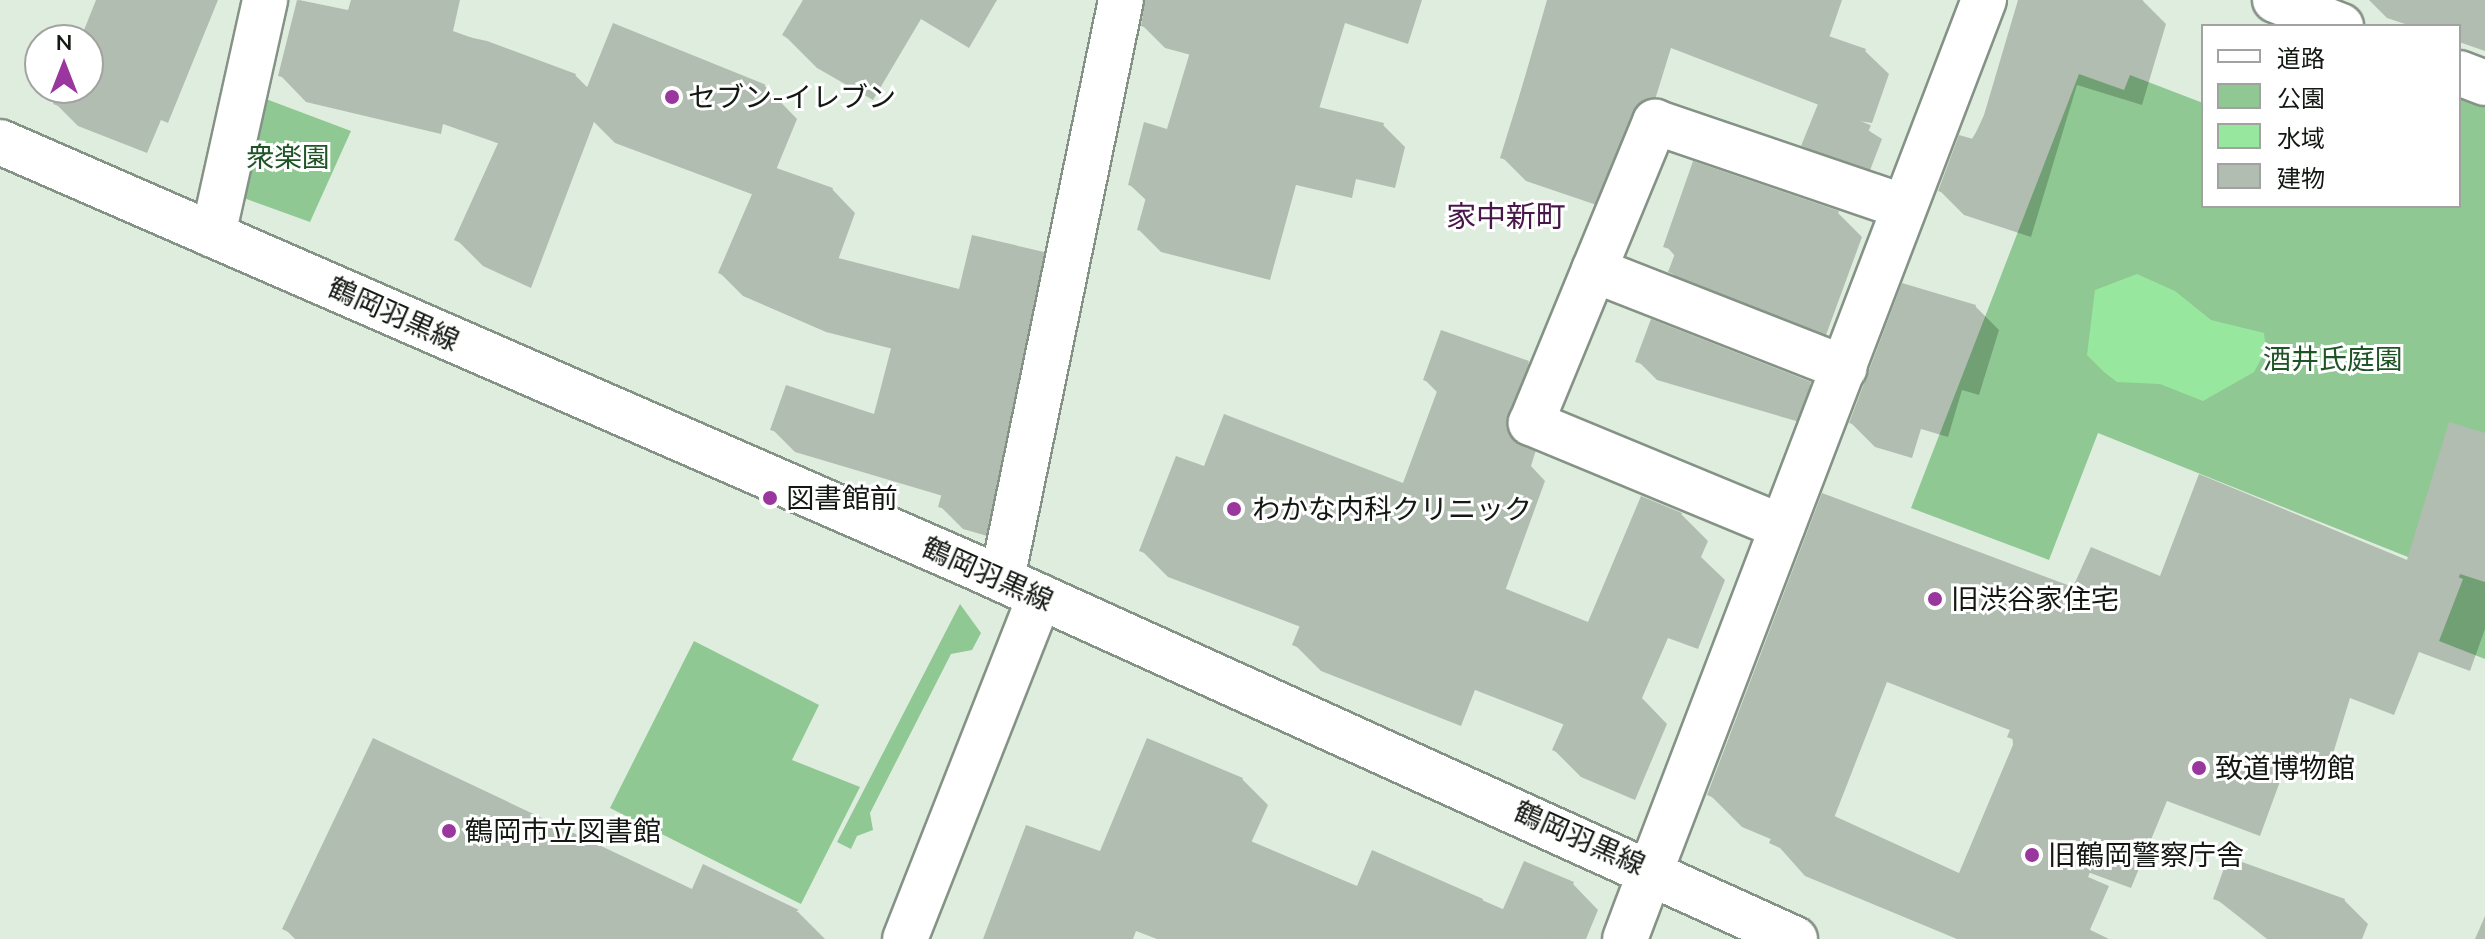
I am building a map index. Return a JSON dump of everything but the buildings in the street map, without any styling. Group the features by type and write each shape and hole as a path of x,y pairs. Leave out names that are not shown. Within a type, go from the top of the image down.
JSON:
{"street":[{"path":"213,235 265,0"},
{"path":"1002,579 1121,0"},
{"path":"1625,939 1984,0"},
{"path":"2275,0 2336,24"},
{"path":"2461,74 2485,83"},
{"path":"1782,527 1531,423 1655,122 1904,207"},
{"name":"鶴岡羽黒線","path":"0,142 1002,579 1651,870 1795,939"},
{"path":"1594,270 1844,368"},
{"path":"905,939 1040,597"}],"green space":[{"name":"酒井氏庭園","path":"2079,74 2124,90 2130,75 2201,102 2201,208 2461,208 2461,85 2485,95 2485,659 2439,641 2463,579 2098,433 2049,560 1911,508"},
{"name":"衆楽園","path":"258,96 351,131 310,222 230,193"},
{"path":"960,604 981,633 972,650 951,654 870,813 873,830 857,836 851,849 837,842"},
{"path":"694,641 819,705 792,760 860,787 801,904 610,808"}],"water":[{"path":"2137,274 2175,291 2211,320 2264,333 2266,350 2254,372 2203,401 2160,384 2117,382 2104,372 2087,355 2095,290"}],"place":[{"name":"セブン-イレブン","path":"672,97"},
{"name":"図書館前","path":"770,498"},
{"name":"わかな内科クリニック","path":"1234,509"},
{"name":"旧渋谷家住宅","path":"1935,599"},
{"name":"致道博物館","path":"2199,768"},
{"name":"鶴岡市立図書館","path":"449,831"},
{"name":"旧鶴岡警察庁舎","path":"2032,855"}],"district":[{"name":"家中新町","path":"1506,216"}]}
